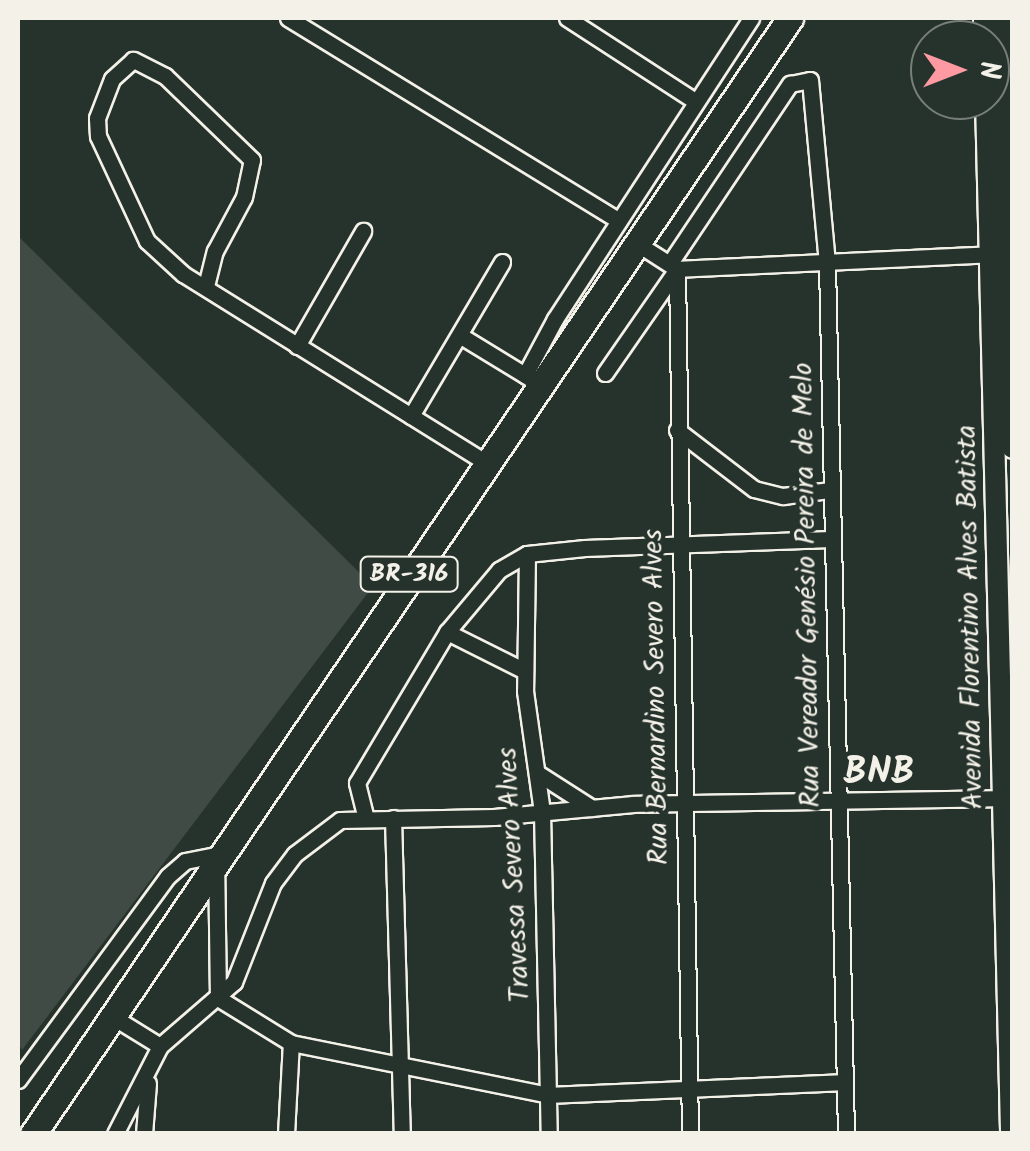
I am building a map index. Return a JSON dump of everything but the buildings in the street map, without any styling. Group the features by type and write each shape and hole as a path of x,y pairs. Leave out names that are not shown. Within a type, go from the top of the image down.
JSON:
{"highway":[{"name":"BR-316","path":"32,1134 216,855 485,462 532,380 638,244 790,18"}],"main road":[{"name":"Avenida Florentino Alves Batista","path":"1001,18 1007,447 1003,798 1011,1134"},
{"name":"Avenida Florentino Alves Batista","path":"988,120 1003,254"}],"street":[{"path":"567,18 695,100"},
{"path":"461,336 532,380 619,221 751,18"},
{"path":"295,19 619,221"},
{"path":"206,286 214,251 244,198 252,160 164,76 133,60 118,69 98,118 104,156 147,242 206,286 297,346 485,462"},
{"name":"Rua Vereador Genésio Pereira de Melo","path":"674,266 778,101 796,78 810,80 826,264 846,1134"},
{"path":"297,346 362,231"},
{"path":"638,244 674,266 826,264 1003,254"},
{"path":"411,416 502,262"},
{"path":"605,373 674,266"},
{"name":"Rua Bernardino Severo Alves","path":"674,266 690,1134"},
{"path":"677,430 754,489 812,494 829,490"},
{"path":"365,815 357,782 447,632 482,589 526,554 830,539"},
{"name":"Travessa Severo Alves","path":"526,554 526,671 542,812 550,1134"},
{"path":"447,632 526,671"},
{"path":"539,774 592,808"},
{"path":"115,1134 160,1046 218,998 238,976 273,883 296,854 340,820 365,815 393,818 684,803 837,805 1003,798"},
{"path":"393,818 402,1134"},
{"path":"20,1073 168,876 185,861 216,855 222,917 218,998"},
{"path":"218,998 290,1043 549,1095 845,1082"},
{"path":"112,1017 160,1046"},
{"path":"286,1134 290,1043"},
{"path":"144,1134 150,1069"}],"shaded area":[{"path":"18,236 373,586 22,1050 18,1043"}],"district":[{"name":"BNB","path":"879,774"}]}
